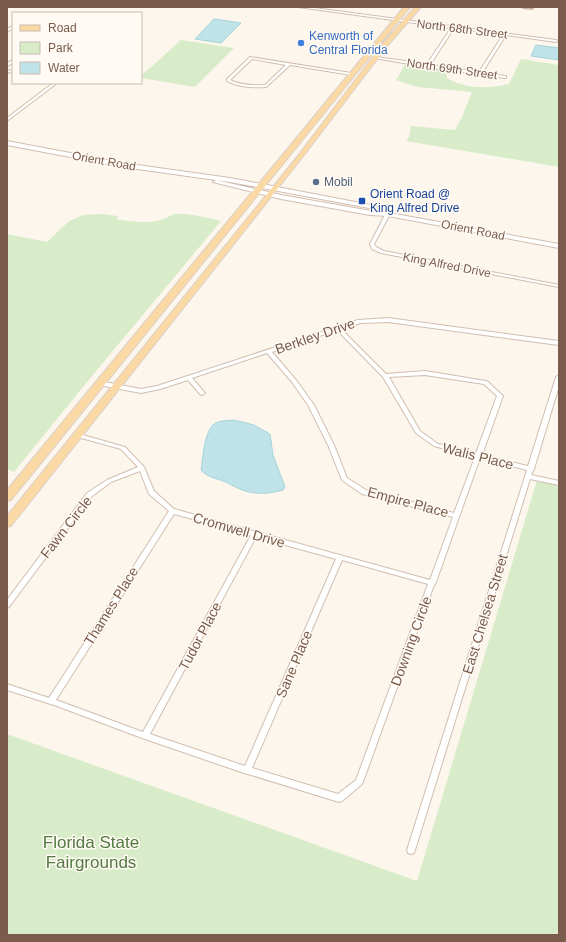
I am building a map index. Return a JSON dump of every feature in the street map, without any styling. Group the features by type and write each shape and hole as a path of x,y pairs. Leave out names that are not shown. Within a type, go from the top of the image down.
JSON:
{"main road":[{"path":"7,497 407,7"},
{"path":"7,522 272,192 405,21 418,7"},
{"path":"361,62 375,59"},
{"path":"361,62 368,68"},
{"path":"7,501 17,499 30,493"}],"street":[{"name":"North 68th Street","path":"300,7 556,41"},
{"path":"428,66 453,28"},
{"path":"480,73 505,35"},
{"path":"289,64 266,86 259,87 228,80 251,58 289,64 351,74"},
{"name":"North 69th Street","path":"375,59 505,77"},
{"path":"7,120 54,84"},
{"name":"Orient Road","path":"7,143 122,165 201,177 226,186 258,189 370,213 388,214 559,246"},
{"name":"King Alfred Drive","path":"388,214 372,244 374,248 383,252 559,286"},
{"name":"Berkley Drive","path":"99,383 141,391 158,388 360,321 388,320 559,343"},
{"name":"Walis Place","path":"337,328 386,376 418,432 436,445 531,468"},
{"name":"Empire Place","path":"269,352 294,381 311,405 331,445 344,478 364,492 455,515"},
{"name":"Downing Circle","path":"145,736 247,771 339,798 359,782 433,583 455,515 500,396 486,383 425,373 386,376"},
{"name":"East Chelsea Street","path":"411,850 559,377"},
{"path":"189,378 202,393"},
{"name":"Cromwell Drive","path":"76,435 123,448 142,468 151,492 172,511 254,535 433,583"},
{"name":"Fawn Circle","path":"7,605 89,495 109,481 142,468"},
{"path":"528,476 559,483"},
{"name":"Thames Place","path":"51,701 172,511"},
{"name":"Tudor Place","path":"145,736 254,535"},
{"name":"Sane Place","path":"247,771 340,558"},
{"path":"7,686 145,736"}],"green space":[{"path":"181,40 234,48 195,87 142,78 142,75"},
{"path":"521,59 559,65 559,167 406,141 409,137 411,126 455,130 472,92 418,87 396,80 406,63 446,69 447,78 454,82 469,86 493,87 509,84"},
{"path":"100,214 118,216 117,219 140,222 159,221 173,214 192,215 221,221 14,472 7,469 7,234 47,242 68,222 83,215"},
{"name":"Florida State Fairgrounds","path":"537,480 559,486 559,935 7,935 7,734 417,881"}],"water":[{"path":"214,19 241,23 221,43 195,39"},
{"path":"536,45 559,48 559,60 531,56"},
{"path":"234,420 254,425 270,434 273,455 285,487 283,490 267,493 245,491 208,476 201,470 204,446 210,429 217,422"}],"place":[{"name":"Kenworth of Central Florida","path":"301,43"},
{"name":"Mobil","path":"316,182"},
{"name":"Orient Road @ King Alfred Drive","path":"362,201"}]}
